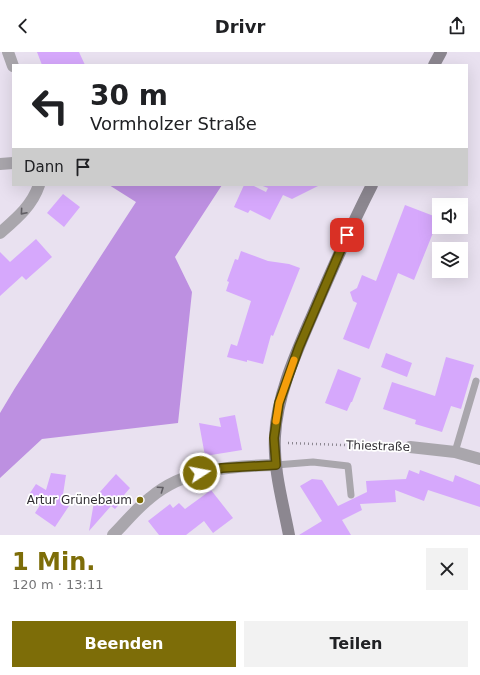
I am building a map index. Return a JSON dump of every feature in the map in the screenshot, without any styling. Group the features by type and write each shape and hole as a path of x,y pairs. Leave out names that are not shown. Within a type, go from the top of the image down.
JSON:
{"main road":[{"path":"435,64 441,52"},
{"path":"289,535 276,465 276,421 279,403 299,347 347,235 372,186"}],"street":[{"path":"8,52 12,64"},
{"path":"0,164 12,163"},
{"path":"0,233 17,219 27,207 38,186"},
{"name":"Thiestraße","path":"410,447 455,452 480,459"},
{"path":"112,535 150,498 168,484 189,475 222,468 276,465"}],"lane":[{"path":"455,452 476,380"},
{"path":"276,465 313,462 348,466 351,495"}],"path":[{"name":"Thiestraße","path":"275,443 410,447"}],"shaded area":[{"path":"111,186 221,186 175,257 192,292 178,423 42,439 0,478 0,413 136,202"}],"building":[{"path":"37,52 79,52 85,64 42,64"},
{"path":"244,186 254,186 266,192 268,188 263,186 318,186 292,199 283,195 270,220 250,210 248,213 234,207"},
{"path":"63,194 80,207 64,227 47,213"},
{"path":"405,205 432,215 433,234 414,280 398,273 369,349 343,339 357,303 353,301 350,292 357,288 362,275 376,281"},
{"path":"36,239 52,257 26,280 22,276 0,296 0,252 10,262"},
{"path":"241,251 268,261 289,264 300,268 273,336 271,335 263,364 227,357 231,344 237,346 251,301 226,291 229,282 227,281 235,259 238,260"},
{"path":"386,353 412,363 407,377 381,367"},
{"path":"446,357 474,365 461,409 451,406 442,432 415,424 416,420 383,409 392,382 435,396"},
{"path":"338,369 361,378 347,411 325,403"},
{"path":"235,415 242,450 205,456 199,423 221,427 219,418"},
{"path":"409,470 419,474 420,470 453,482 455,475 480,485 480,507 428,490 424,501 395,490 396,502 360,504 362,510 342,520 351,535 299,535 322,521 300,486 312,479 322,480 338,506 367,492 366,481 406,479"},
{"path":"51,473 66,475 62,501 69,506 55,527 35,513 40,505 28,496 36,484 46,490"},
{"path":"116,474 130,488 124,495 126,497 115,509 111,506 89,531 94,502 101,494 99,493"},
{"path":"211,490 233,518 213,533 204,521 186,535 159,535 148,521 170,504 173,508 179,503 185,509"}],"slow traffic":[{"path":"276,421 279,403 294,360"}],"place":[{"name":"Artur Grünebaum","path":"140,500"}],"route":[{"path":"200,473 222,468 276,465 274,438 279,403 299,347 347,235"}]}
